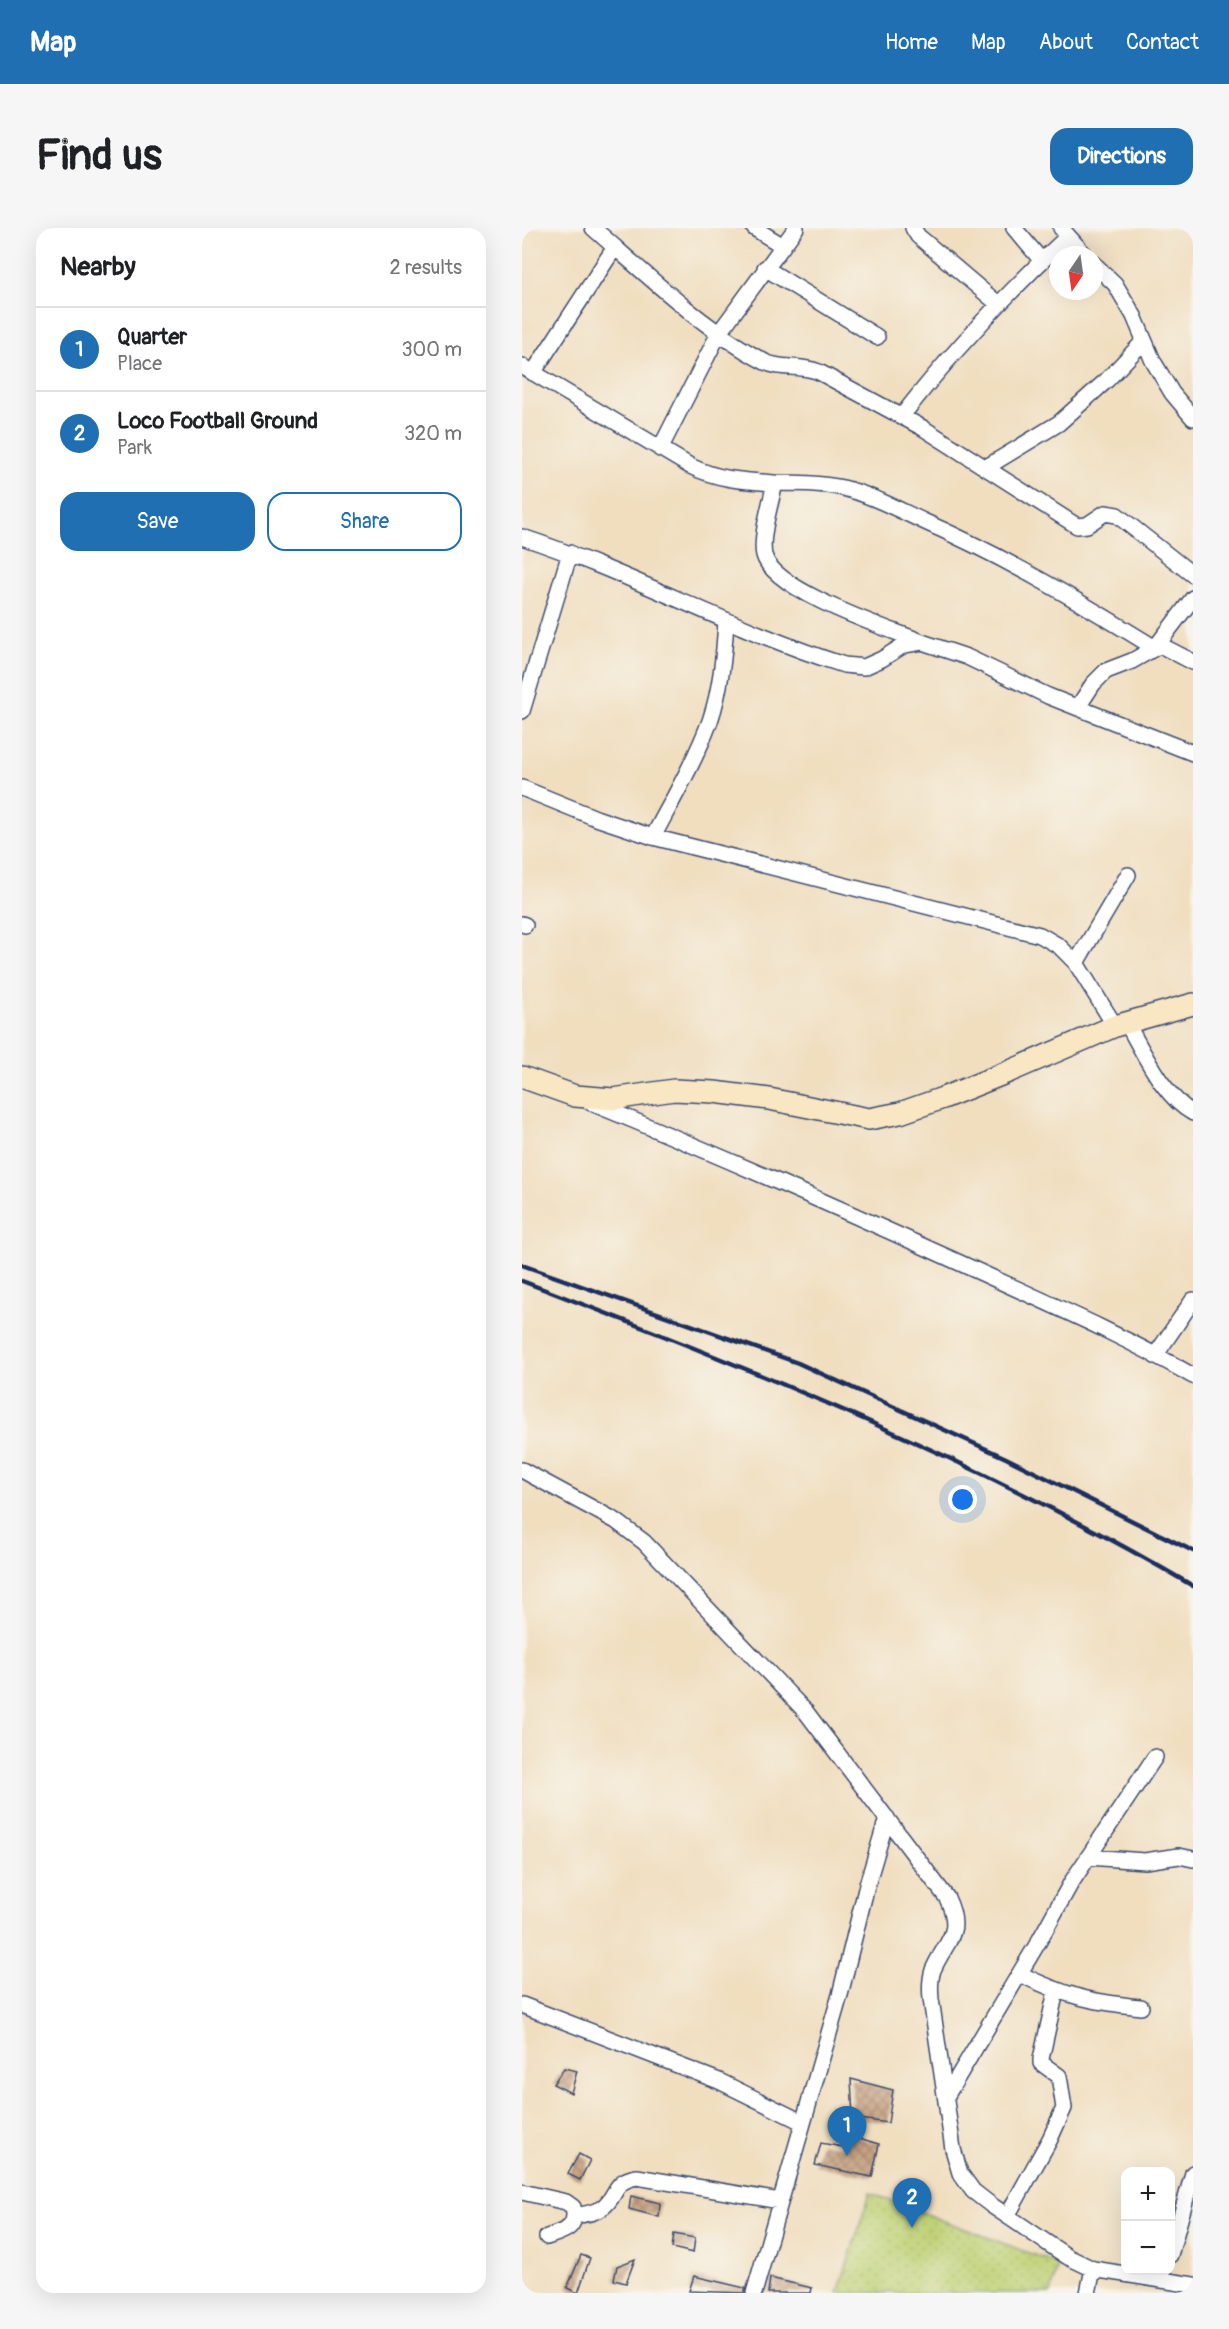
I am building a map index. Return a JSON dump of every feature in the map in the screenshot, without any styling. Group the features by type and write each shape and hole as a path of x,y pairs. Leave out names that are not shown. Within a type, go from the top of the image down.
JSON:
{"main road":[{"path":"522,1077 575,1096 613,1099 674,1090 714,1092 769,1099 870,1119 900,1113 943,1098 1120,1024 1193,1004"}],"street":[{"path":"593,228 719,333 767,363 808,368 901,417 1077,526 1088,525 1106,513 1117,516 1193,575"},
{"path":"754,228 783,246"},
{"path":"660,449 719,333 796,228"},
{"path":"913,228 918,236 997,303"},
{"path":"1014,228 1042,261"},
{"path":"901,417 948,358 997,303 1042,261 1064,232 1077,246"},
{"path":"615,247 527,369 660,449 711,476 736,481 813,484 843,488 880,501 975,544 1036,576 1157,646 1193,662"},
{"path":"765,268 877,337"},
{"path":"1103,273 1115,284 1134,316 1144,341 1172,393 1193,418"},
{"path":"985,468 1059,423 1107,380 1144,341"},
{"path":"775,483 764,552 771,568 784,579 812,597 853,615 967,657 1048,696 1193,753"},
{"path":"522,537 570,553 726,621 844,665 864,667 904,645 922,642"},
{"path":"522,711 570,553"},
{"path":"1078,706 1106,672 1132,661 1157,646 1193,598"},
{"path":"653,837 698,751 711,719 723,660 726,621"},
{"path":"522,788 596,818 653,837 1040,935 1059,946 1076,963 1175,1100 1193,1113"},
{"path":"1076,963 1128,875"},
{"path":"575,1096 872,1223 1016,1289 1193,1376"},
{"path":"1155,1356 1193,1300"},
{"path":"522,1470 616,1521 644,1542 806,1712 946,1898 953,1912 954,1927 950,1943 933,1972 930,1984 953,2149 960,2173 973,2191 1068,2257 1093,2269 1165,2276 1193,2284"},
{"path":"947,2094 1088,1857 1155,1757"},
{"path":"754,2293 840,1995 867,1885 887,1818"},
{"path":"1088,1857 1146,1861 1179,1856 1193,1859"},
{"path":"1020,1974 1056,1991 1082,1999 1141,2007"},
{"path":"1006,2216 1050,2139 1064,2108 1059,2076 1041,2063 1056,1991"},
{"path":"522,2005 718,2081 802,2122"},
{"path":"1175,2237 1193,2173"},
{"path":"575,2216 603,2208 617,2184 627,2178 637,2176 780,2201"},
{"path":"522,2192 566,2202 573,2207 575,2216 573,2224 567,2230 547,2237"},
{"path":"1088,2293 1093,2269"}],"green space":[{"path":"870,2193 1058,2264 1051,2293 838,2293"}],"building":[{"path":"564,2068 577,2071 571,2093 553,2084"},
{"path":"851,2079 893,2090 888,2123 853,2118"},
{"path":"842,2133 879,2144 872,2177 815,2165 821,2143 843,2147"},
{"path":"579,2154 590,2160 580,2180 568,2174"},
{"path":"631,2196 660,2203 659,2217 629,2209"},
{"path":"674,2234 695,2238 693,2253 672,2248"},
{"path":"581,2255 590,2258 578,2293 567,2288"},
{"path":"635,2259 626,2283 614,2280 617,2266"},
{"path":"694,2276 745,2288 745,2293 689,2291"},
{"path":"770,2278 812,2288 811,2293 768,2293"}],"railway":[{"path":"522,1265 798,1363 1006,1458 1193,1551"},
{"path":"522,1281 694,1348 864,1419 1031,1498 1193,1586"}],"place":[{"name":"Quarter","path":"847,2156"},
{"name":"Loco Football Ground","path":"912,2228"}]}
